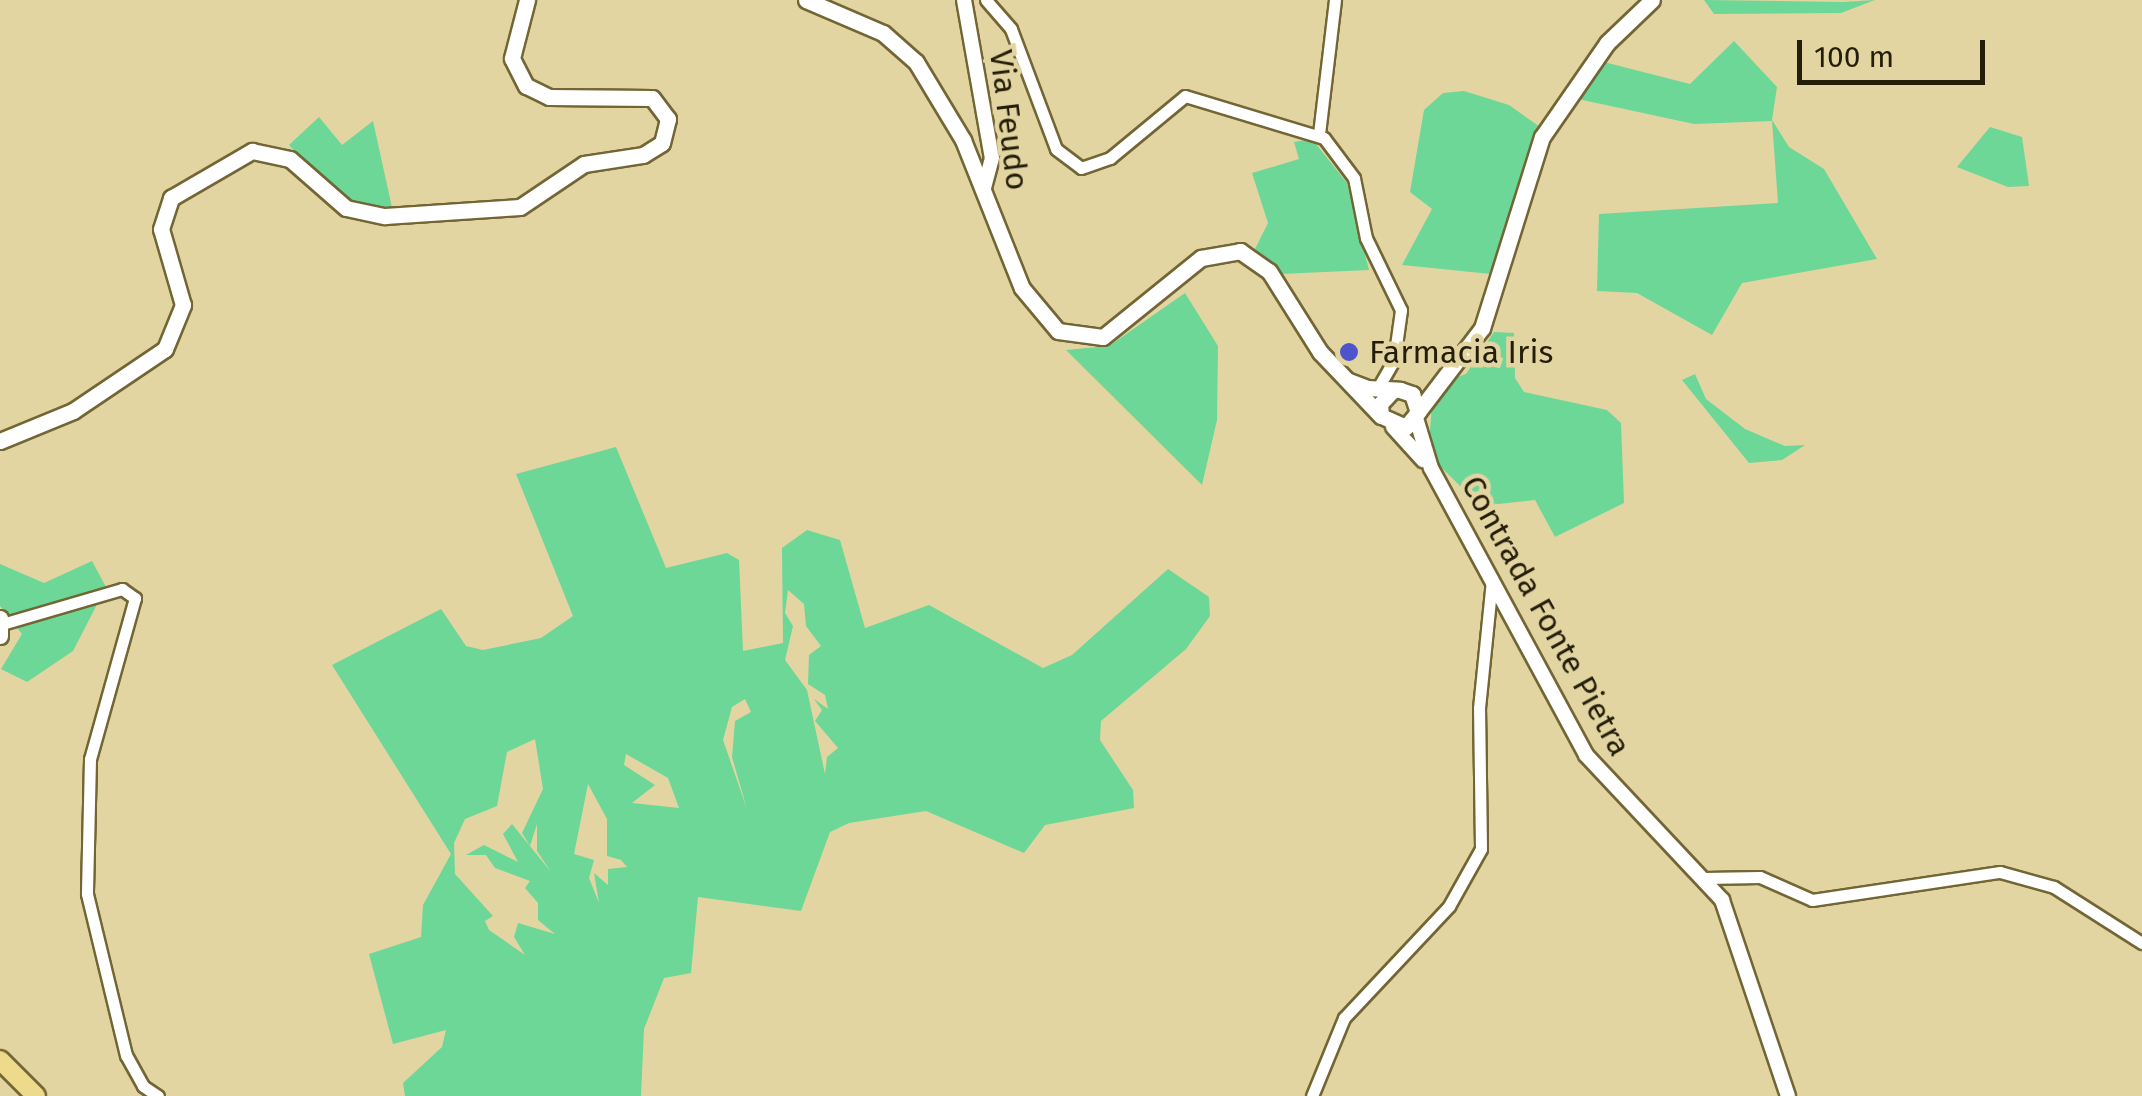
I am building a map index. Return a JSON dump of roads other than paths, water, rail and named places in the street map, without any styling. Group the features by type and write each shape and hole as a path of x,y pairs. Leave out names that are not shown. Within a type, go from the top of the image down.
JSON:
{"highway":[{"path":"0,1060 36,1096"}],"main road":[{"path":"0,441 73,412 165,349 184,305 161,229 171,198 252,151 290,159 346,208 385,216 520,207 584,164 643,155 662,143 668,119 652,98 549,96 526,86 512,58 526,0"},
{"path":"806,0 901,46 934,89 984,188"},
{"path":"1449,369 1392,390 1383,398 1387,422 1417,415 1482,328 1542,137 1607,43 1652,0"},
{"name":"Via Feudo","path":"984,188 1022,288 1036,314 1058,331 1104,337 1201,258 1240,251 1277,281 1341,376 1387,422"},
{"path":"1341,376 1392,390 1417,415"}],"street":[{"name":"Via Feudo","path":"964,0 992,158 984,188"},
{"path":"986,0 1011,29 1056,149 1082,168 1110,158 1185,96 1319,134 1354,178 1366,238 1402,310 1392,390"},
{"path":"1319,134 1335,0"},
{"path":"1417,415 1430,468"},
{"path":"1387,422 1430,468"},
{"name":"Contrada Fonte Pietra","path":"1430,468 1492,575 1586,755 1706,878 1735,929 1788,1096"},
{"path":"1312,1096 1344,1018 1448,906 1481,849 1479,708 1492,575"},
{"path":"1,626 122,589 135,598 90,759 86,894 130,1065 158,1096"},
{"path":"1706,878 1760,877 1812,900 2000,872 2054,887 2142,942"}],"place":[{"name":"Farmacia Iris","path":"1349,352"}]}
